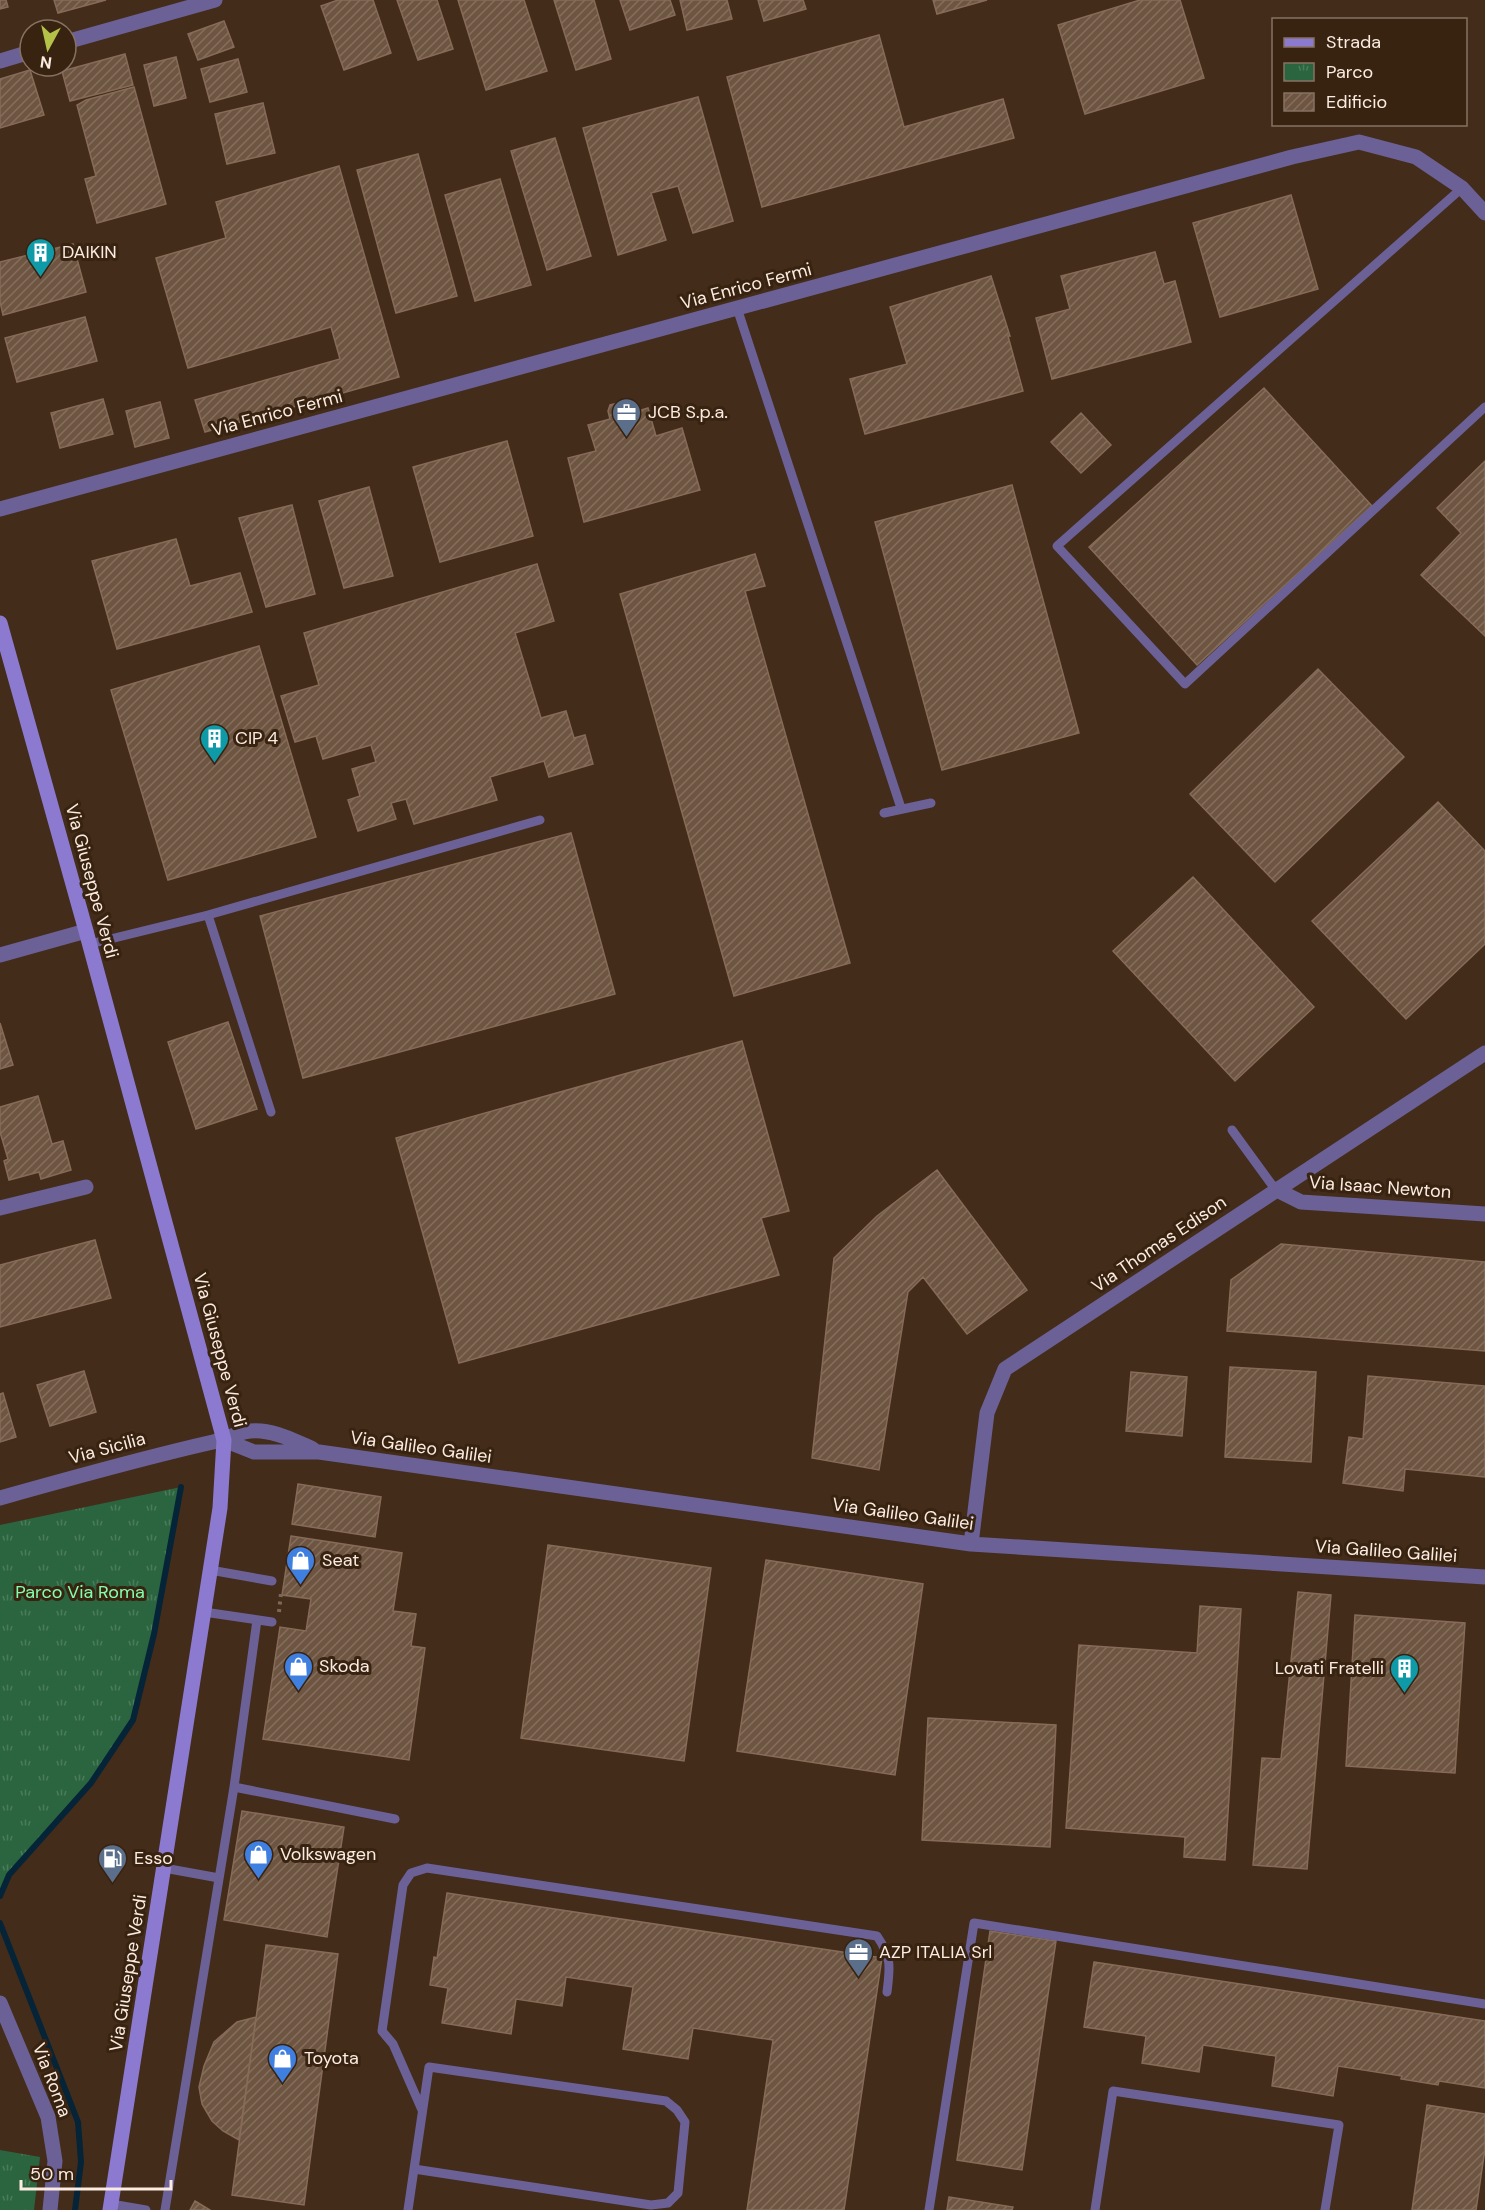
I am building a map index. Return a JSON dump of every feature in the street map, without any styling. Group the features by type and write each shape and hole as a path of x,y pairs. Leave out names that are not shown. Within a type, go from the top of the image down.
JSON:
{"main road":[{"name":"Via Giuseppe Verdi","path":"0,623 224,1440 220,1508 111,2207"}],"street":[{"path":"78,39 215,0"},
{"path":"0,61 18,56"},
{"name":"Via Enrico Fermi","path":"0,508 1292,157 1359,142 1416,157 1462,188 1485,213"},
{"path":"0,955 88,938"},
{"name":"Via Thomas Edison","path":"971,1544 987,1413 1005,1370 1485,1053"},
{"path":"0,1208 86,1186"},
{"name":"Via Isaac Newton","path":"1275,1190 1301,1202 1485,1214"},
{"name":"Via Galileo Galilei","path":"224,1440 240,1431 261,1431 279,1435 319,1452"},
{"name":"Via Galileo Galilei","path":"224,1440 254,1452 319,1452 971,1544 1485,1577"},
{"name":"Via Sicilia","path":"0,1498 162,1454 224,1440"},
{"name":"Via Roma","path":"0,2003 48,2117 55,2161 50,2210"}],"lane":[{"path":"1462,188 1057,546 1185,684 1485,407"},
{"path":"736,308 901,808"},
{"path":"884,813 931,803"},
{"path":"88,938 208,915 540,820"},
{"path":"208,915 271,1112"},
{"path":"1232,1130 1275,1190"},
{"path":"210,1570 273,1581"},
{"path":"204,1611 272,1622"},
{"path":"165,2210 234,1787 257,1620"},
{"path":"234,1787 395,1819"},
{"path":"164,1868 219,1878"},
{"path":"422,2110 393,2044 382,2031 403,1885 411,1873 427,1868 877,1936 887,1951 890,1962 887,1992"},
{"path":"929,2210 974,1923 1485,2004"},
{"path":"408,2210 422,2110 429,2067 666,2101 677,2110 685,2122 678,2193 668,2203 651,2205 414,2169"},
{"path":"1095,2210 1113,2091 1339,2125 1325,2210"},
{"path":"111,2207 146,2210"}],"path":[{"path":"272,1622 279,1614 280,1603 280,1589 273,1581"}],"green space":[{"name":"Parco Via Roma","path":"181,1487 154,1634 133,1720 91,1783 9,1875 0,1896 0,1525"},
{"path":"0,2150 40,2157 34,2210 0,2210"}],"building":[{"path":"0,0 6,0 8,7 0,9"},
{"path":"54,0 106,0 58,13"},
{"path":"338,0 373,0 391,53 344,70 321,6"},
{"path":"397,0 437,0 453,49 418,60"},
{"path":"458,0 524,0 547,71 486,90"},
{"path":"554,0 594,0 611,59 576,70"},
{"path":"620,0 670,0 675,15 630,30"},
{"path":"680,0 727,0 732,19 687,30"},
{"path":"758,0 803,0 806,9 764,21"},
{"path":"933,0 987,0 937,14"},
{"path":"1140,0 1180,0 1204,78 1085,114 1058,25"},
{"path":"224,21 234,47 198,60 188,34"},
{"path":"879,35 904,127 1003,99 1014,138 762,207 727,77"},
{"path":"125,54 133,85 70,101 64,78 78,78 78,67"},
{"path":"176,57 186,98 154,106 144,65"},
{"path":"238,59 247,92 210,102 201,69"},
{"path":"18,74 18,78 32,78 44,115 0,128 0,79"},
{"path":"134,87 166,204 97,223 85,179 96,176 77,105 86,100"},
{"path":"698,97 733,221 693,233 678,186 651,193 666,240 618,255 583,128"},
{"path":"263,103 275,153 227,164 215,114"},
{"path":"555,138 591,256 547,270 511,151"},
{"path":"418,154 457,296 396,313 357,170"},
{"path":"339,166 399,377 205,432 195,400 340,359 331,327 188,368 156,258 226,238 216,202"},
{"path":"500,179 531,285 475,301 445,195"},
{"path":"1291,195 1318,289 1220,317 1193,223"},
{"name":"DAIKIN","path":"73,244 86,292 3,315 0,302 0,262"},
{"path":"1155,252 1164,284 1175,281 1191,342 1052,379 1036,318 1070,309 1061,276"},
{"path":"991,276 1010,336 1008,336 1023,391 865,434 850,379 907,364 890,307"},
{"path":"85,317 97,361 17,382 5,338"},
{"path":"1264,388 1372,506 1197,665 1089,547"},
{"path":"103,399 113,434 60,448 51,413"},
{"path":"160,402 169,438 135,447 126,411"},
{"path":"618,403 625,415 648,408 656,436 682,428 700,490 584,522 568,458 596,451 588,425 610,419 608,411 610,405"},
{"path":"1081,413 1111,445 1081,473 1051,442"},
{"path":"507,441 533,536 440,562 413,467"},
{"path":"1485,461 1485,636 1421,575 1461,533 1437,508"},
{"path":"1012,485 1079,733 942,770 875,522"},
{"path":"369,487 393,576 344,588 319,501"},
{"path":"292,505 315,594 266,607 239,518"},
{"path":"176,539 190,586 240,573 252,612 117,649 92,561"},
{"path":"755,554 765,586 745,591 850,963 734,996 620,594"},
{"path":"537,564 554,621 515,633 541,718 566,711 574,738 585,735 593,764 549,777 544,761 490,777 497,800 414,824 406,799 391,803 396,819 358,831 348,800 360,796 352,769 376,762 371,745 323,759 316,736 295,742 281,696 319,685 304,633"},
{"name":"CIP 4","path":"259,646 316,837 168,880 111,690"},
{"path":"1318,669 1404,757 1275,882 1190,794"},
{"path":"1438,802 1485,851 1485,944 1406,1019 1312,921"},
{"path":"571,833 615,994 303,1078 260,916"},
{"path":"1193,877 1314,1007 1235,1081 1113,951"},
{"path":"228,1022 257,1109 196,1129 168,1042"},
{"path":"0,1023 13,1065 0,1069"},
{"path":"742,1041 789,1211 761,1218 779,1275 459,1363 396,1138"},
{"path":"38,1096 52,1144 63,1141 71,1170 41,1179 39,1172 9,1180 4,1161 8,1159 0,1132 0,1107"},
{"path":"937,1170 1027,1290 967,1334 923,1277 908,1292 879,1470 812,1458 834,1258 877,1216"},
{"path":"95,1240 111,1298 0,1327 0,1265"},
{"path":"1281,1244 1485,1262 1485,1351 1227,1331 1231,1280"},
{"path":"1230,1367 1316,1372 1311,1462 1225,1457"},
{"path":"84,1371 96,1412 50,1426 37,1385"},
{"path":"1131,1372 1187,1377 1182,1436 1126,1431"},
{"path":"1368,1376 1485,1386 1485,1477 1405,1469 1403,1491 1343,1483 1349,1437 1363,1439"},
{"path":"3,1393 16,1437 0,1442 0,1394"},
{"path":"298,1484 381,1497 375,1537 292,1524"},
{"path":"291,1536 402,1553 393,1611 416,1614 411,1646 425,1648 409,1760 263,1739 280,1627 306,1631 311,1599 282,1595"},
{"path":"548,1545 711,1568 684,1761 521,1738"},
{"path":"766,1560 923,1584 895,1775 737,1751"},
{"path":"1298,1592 1331,1595 1307,1869 1253,1865 1262,1758 1281,1759"},
{"path":"1200,1606 1241,1609 1225,1860 1184,1857 1185,1837 1066,1828 1079,1645 1197,1653"},
{"name":"Lovati Fratelli","path":"1355,1615 1465,1623 1455,1773 1346,1766"},
{"path":"928,1718 1056,1725 1050,1847 922,1840"},
{"path":"242,1811 344,1827 327,1937 224,1920"},
{"path":"447,1893 882,1958 844,2210 747,2210 773,2040 693,2028 688,2059 623,2049 633,1987 566,1977 562,2006 516,1999 511,2034 442,2023 448,1988 430,1985 434,1957 437,1958"},
{"path":"990,1931 1056,1941 1022,2170 957,2160"},
{"path":"266,1945 338,1954 304,2205 232,2195"},
{"path":"1094,1962 1485,2021 1485,2088 1439,2081 1438,2085 1401,2079 1402,2076 1338,2066 1333,2096 1272,2086 1276,2056 1203,2045 1199,2072 1142,2063 1146,2036 1084,2027"},
{"path":"256,2017 239,2140 223,2131 212,2121 202,2104 199,2087 204,2066 214,2042 237,2022"},
{"path":"1427,2105 1485,2114 1485,2149 1476,2210 1412,2210"},
{"path":"949,2197 1013,2207 1012,2210 947,2210"},
{"path":"195,2201 210,2210 190,2210"}],"waterway":[{"path":"0,1896 9,1875 91,1783 133,1720 154,1634 181,1487"},
{"path":"0,1923 78,2122 81,2162 75,2210"}],"place":[{"name":"DAIKIN","path":"41,278"},
{"name":"JCB S.p.a.","path":"627,438"},
{"name":"CIP 4","path":"214,764"},
{"name":"Seat","path":"301,1586"},
{"name":"Skoda","path":"298,1692"},
{"name":"Lovati Fratelli","path":"1405,1694"},
{"name":"Volkswagen","path":"259,1880"},
{"name":"Esso","path":"113,1884"},
{"name":"AZP ITALIA Srl","path":"858,1978"},
{"name":"Toyota","path":"283,2084"}]}
